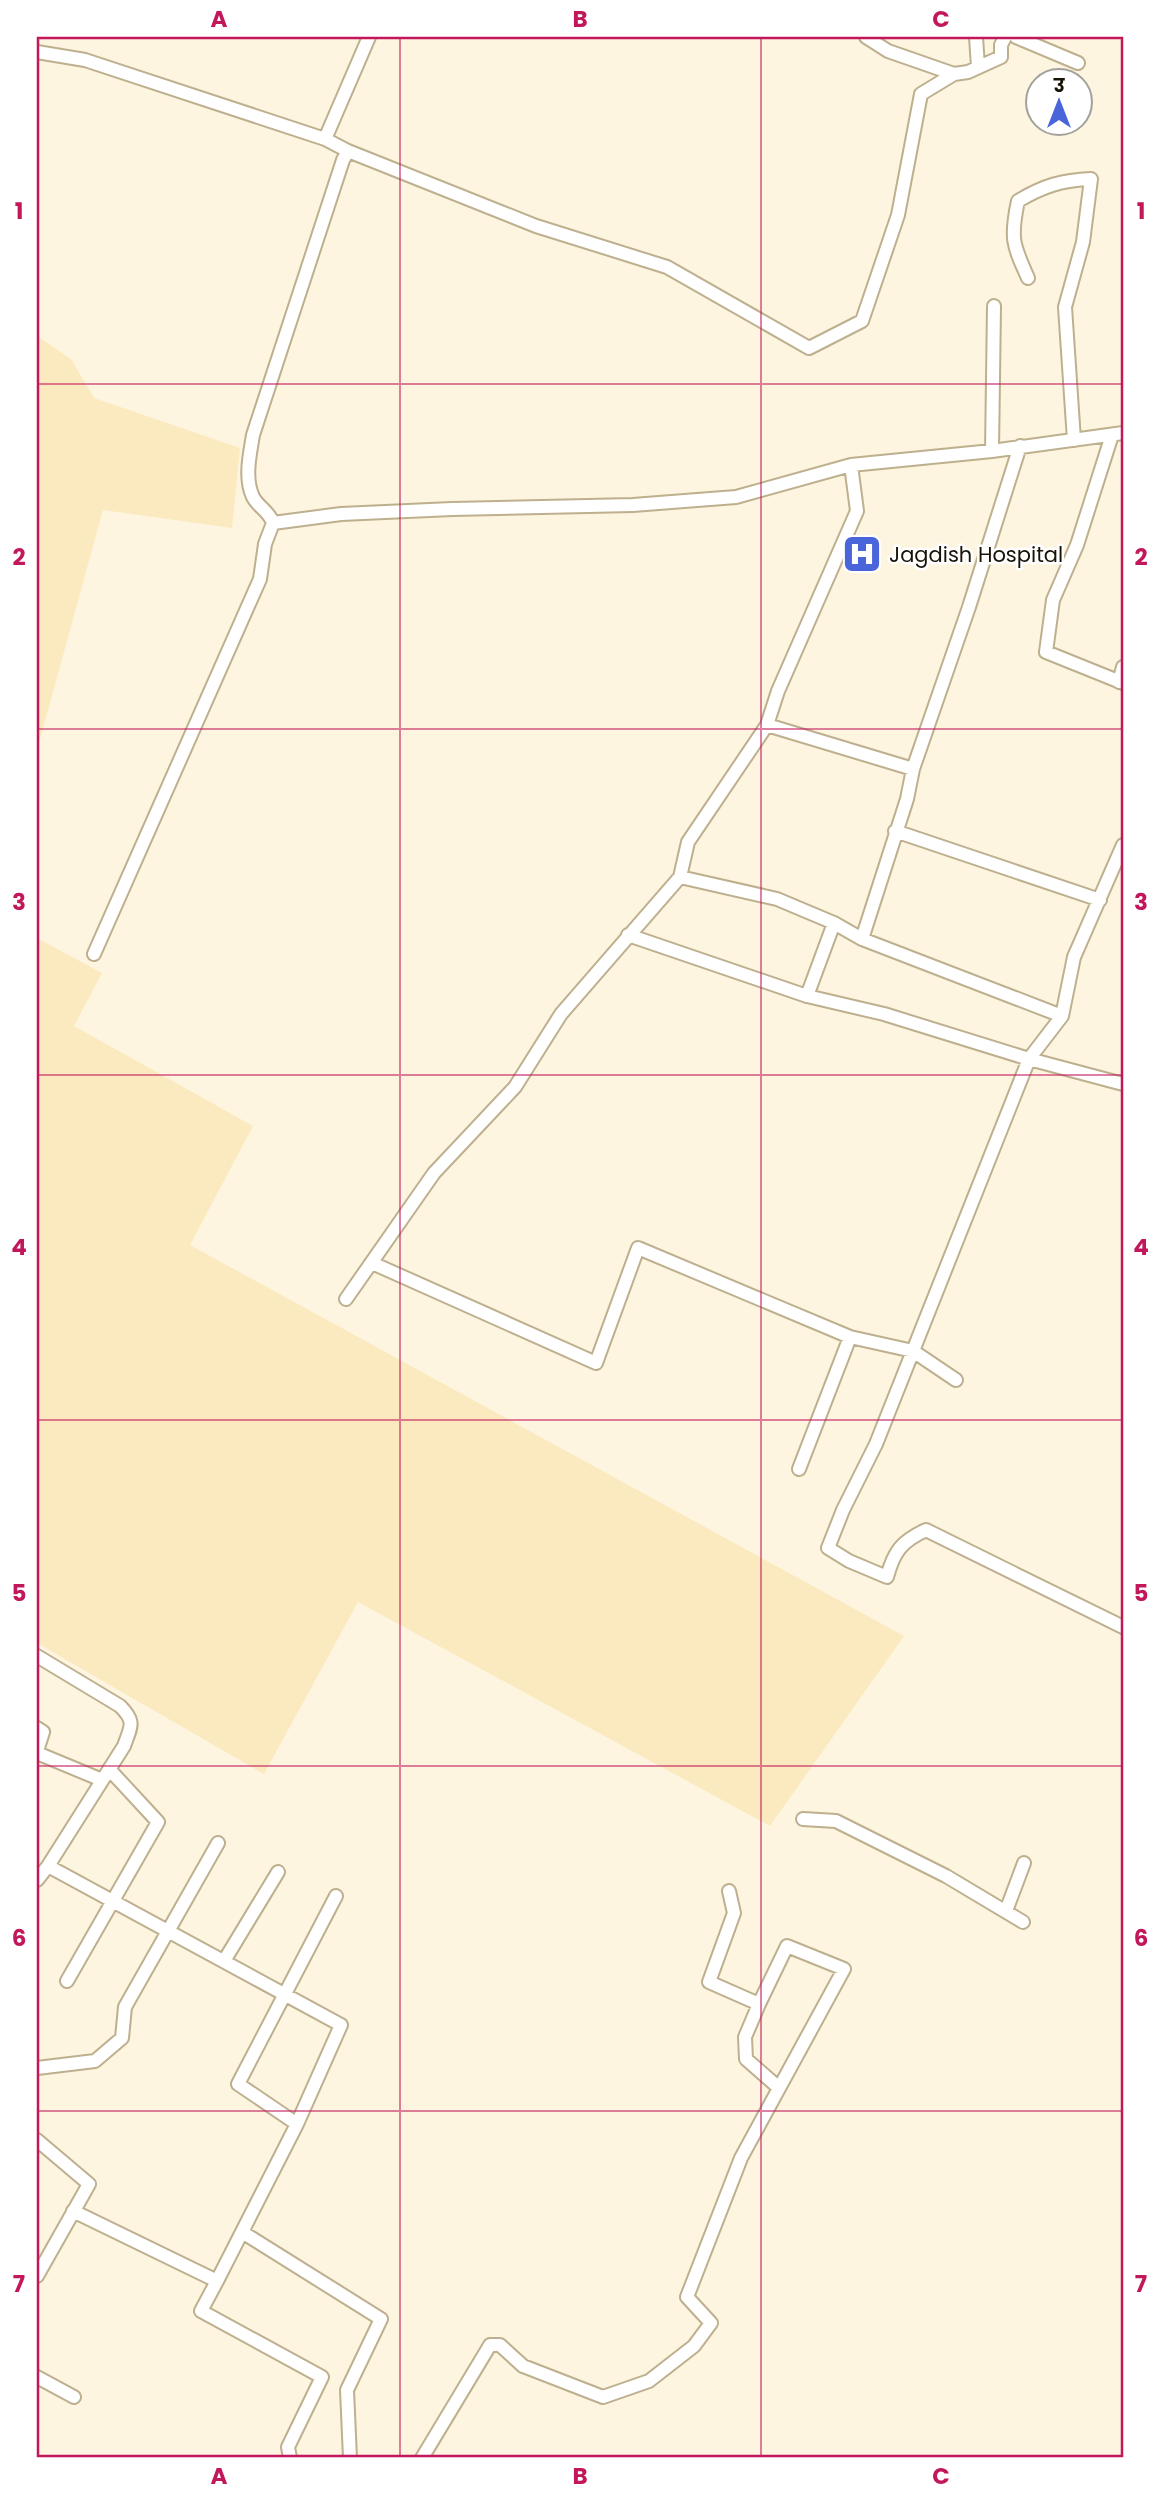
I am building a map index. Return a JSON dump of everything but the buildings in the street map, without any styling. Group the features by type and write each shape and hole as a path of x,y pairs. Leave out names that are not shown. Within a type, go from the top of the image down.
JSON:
{"street":[{"path":"325,139 369,37"},
{"path":"866,37 888,51 954,74"},
{"path":"976,37 978,67"},
{"path":"37,52 85,60 325,139 348,151 536,226 667,267 809,348 862,321 898,215 920,94 954,74 968,72 1001,57 1001,45 1005,37"},
{"path":"1016,37 1078,63"},
{"path":"94,954 260,579 265,544 273,523 270,514 253,497 248,469 253,435 348,151"},
{"path":"1028,278 1015,249 1012,229 1018,201 1040,188 1071,180 1091,179 1083,242 1065,307 1073,440"},
{"path":"992,451 994,306"},
{"path":"273,523 341,514 633,505 736,497 851,466 1117,434 1077,545 1053,600 1046,652 1121,683 1123,667"},
{"path":"862,939 907,799 913,769 969,607 1020,446"},
{"path":"346,1299 434,1173 515,1087 561,1014 680,877 688,842 767,725 778,691 857,510 851,466"},
{"path":"767,725 913,769"},
{"path":"895,831 1100,900"},
{"path":"1123,845 1074,957 1062,1016 1030,1059 876,1444 843,1510 828,1548 849,1561 887,1577 892,1559 907,1539 926,1530 1123,1627"},
{"path":"680,877 777,899 834,923 862,939 1062,1016"},
{"path":"807,996 834,923"},
{"path":"628,935 807,996 884,1014 1030,1059 1123,1084"},
{"path":"372,1263 596,1363 638,1248 850,1337 913,1351 956,1380"},
{"path":"799,1469 850,1337"},
{"path":"37,1656 120,1706 130,1716 132,1725 124,1746 37,1880"},
{"path":"37,1728 43,1731 37,1752 106,1775 158,1822 67,1981"},
{"path":"803,1819 836,1822 946,1876 1023,1922"},
{"path":"37,2068 95,2061 121,2038 125,2007 218,1843"},
{"path":"1006,1911 1024,1863"},
{"path":"48,1866 341,2025 297,2124 201,2311 322,2377 288,2447 290,2458"},
{"path":"224,1961 278,1872"},
{"path":"729,1891 734,1913 709,1982 759,2004"},
{"path":"297,2124 238,2084 336,1896"},
{"path":"422,2458 490,2345 500,2345 523,2366 603,2397 649,2381 694,2346 710,2323 687,2297 741,2158 844,1969 787,1947 746,2037 746,2060 779,2088"},
{"path":"37,2140 89,2184 37,2276"},
{"path":"73,2211 217,2281"},
{"path":"242,2232 381,2319 347,2390 350,2458"},
{"path":"37,2377 75,2397"}],"shaded area":[{"path":"37,336 71,359 94,398 240,448 232,528 103,510 37,750"},
{"path":"37,938 102,973 74,1026 253,1126 190,1245 904,1636 770,1826 358,1602 264,1774 37,1643"}],"place":[{"name":"Jagdish Hospital","path":"862,554"}]}
